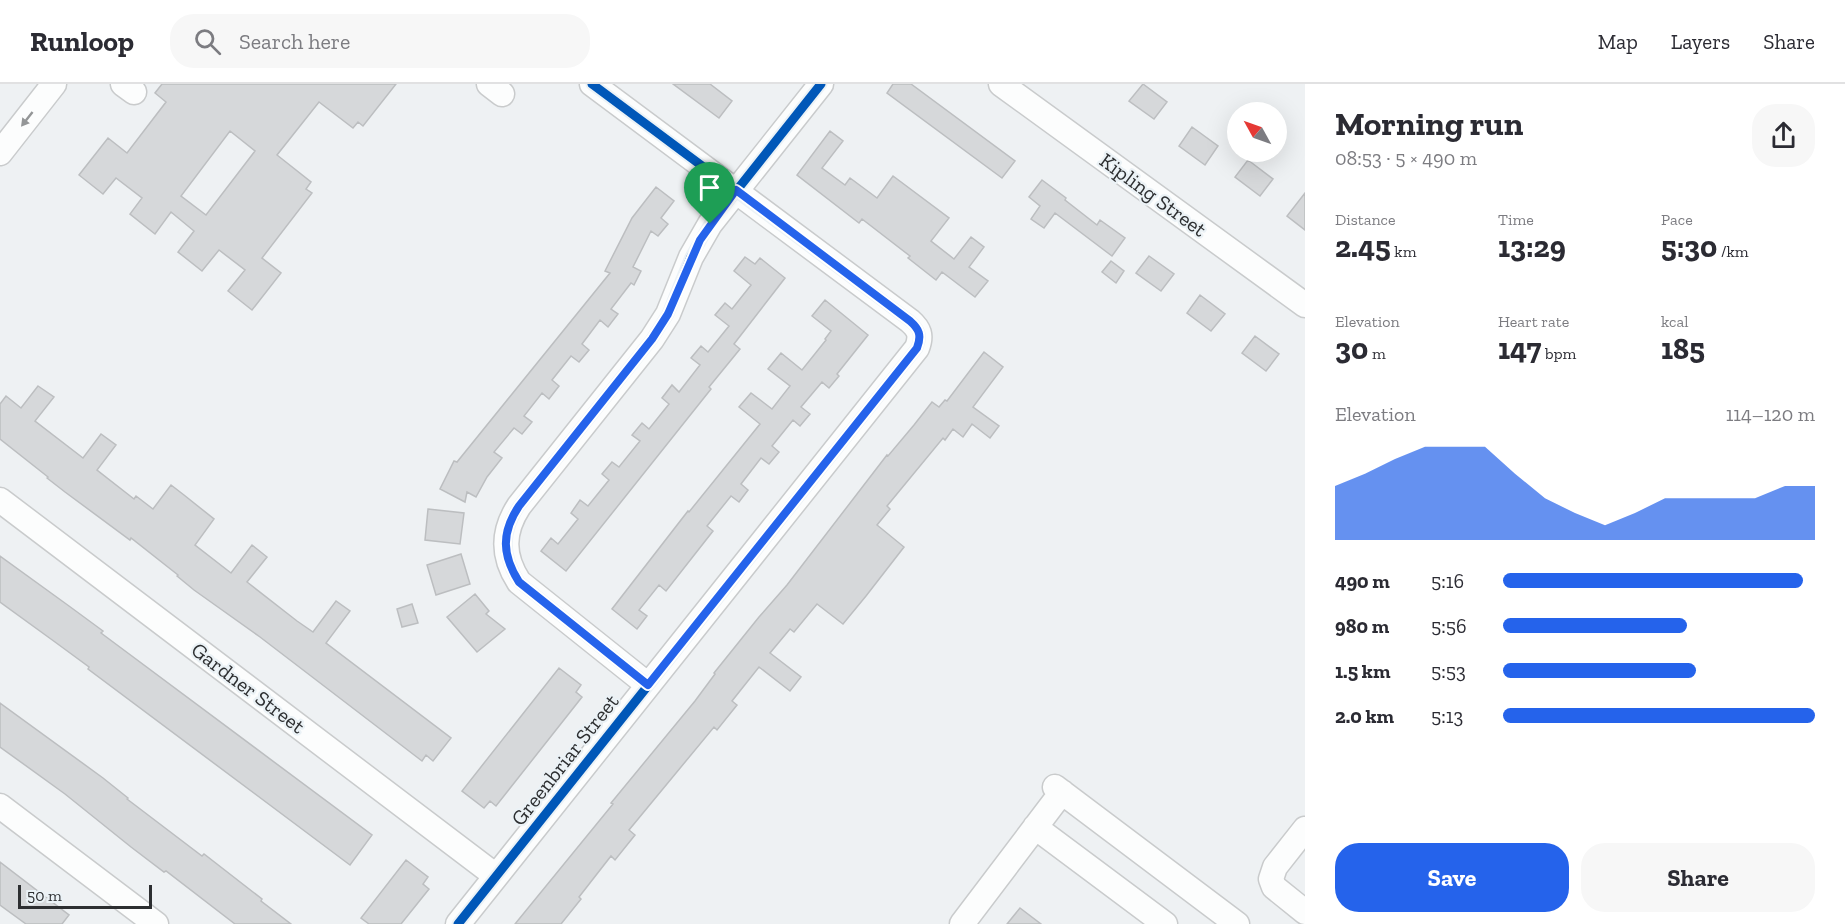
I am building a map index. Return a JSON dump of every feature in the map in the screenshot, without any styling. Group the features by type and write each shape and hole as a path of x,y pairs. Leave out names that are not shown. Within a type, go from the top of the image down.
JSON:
{"street":[{"path":"0,153 54,84"},
{"path":"592,84 736,190"},
{"path":"648,685 519,582 511,571 506,555 508,525 519,506 652,339 668,314 700,240 736,190 821,84"},
{"name":"Kipling Street","path":"1001,84 1305,305"},
{"name":"Greenbriar Street","path":"458,924 917,348 920,334 917,327 736,190"},
{"name":"Gardner Street","path":"0,500 496,876"},
{"path":"962,924 1035,827 1058,790 1237,924"},
{"path":"0,806 156,924"},
{"path":"1035,827 1165,924"},
{"path":"1305,829 1275,867 1271,879 1274,887 1305,912"}],"building":[{"path":"162,84 396,84 363,126 358,122 353,128 319,102 277,155 311,182 306,189 312,193 262,258 281,273 252,310 228,291 245,270 219,250 202,271 178,252 194,231 171,212 155,234 130,214 142,198 116,178 103,194 79,175 108,138 127,153 166,102 155,93","holes":["230,131 255,151 206,215 181,196"]},
{"path":"673,84 710,84 732,101 719,118"},
{"path":"893,84 911,84 1015,161 1002,178 887,93"},
{"path":"1143,84 1167,102 1154,119 1129,101"},
{"path":"1192,127 1218,146 1205,165 1179,146"},
{"path":"830,131 843,141 822,168 845,185 850,178 877,198 893,176 949,218 931,241 954,259 971,237 984,247 969,267 988,281 975,297 942,272 936,280 908,258 910,256 862,219 859,223 797,175"},
{"path":"1246,162 1251,162 1273,179 1260,196 1235,177"},
{"path":"1042,180 1097,225 1100,220 1125,238 1112,256 1055,213 1044,228 1031,219 1040,206 1029,197"},
{"path":"656,187 674,201 661,218 668,224 658,236 651,231 633,267 641,271 634,285 631,283 611,309 618,314 608,327 600,320 582,344 589,350 579,362 571,356 552,380 559,386 549,399 542,393 524,416 532,422 522,434 514,428 494,452 502,458 487,477 476,497 467,492 465,502 440,489 454,461 457,462 610,273 605,271 632,218"},
{"path":"1305,193 1305,230 1287,216"},
{"path":"1149,256 1174,274 1161,291 1136,273"},
{"path":"745,257 755,264 760,258 785,278 734,344 740,349 709,387 711,389 566,571 541,551 551,538 558,544 578,519 571,513 580,500 588,506 609,480 602,474 612,462 619,467 640,441 632,435 642,423 649,429 669,404 662,398 672,385 679,392 700,365 691,358 701,346 708,352 729,326 715,315 725,303 732,309 751,285 734,271"},
{"path":"1111,261 1124,271 1116,283 1102,272"},
{"path":"1200,295 1225,314 1211,331 1187,313"},
{"path":"825,300 868,335 837,374 839,376 829,388 822,382 801,407 810,414 800,426 793,420 772,446 779,452 769,464 761,458 741,484 748,490 739,502 731,496 707,526 713,531 666,591 659,585 639,610 647,616 637,629 612,609 688,511 760,424 739,407 751,393 772,409 790,386 768,369 781,353 802,370 826,340 831,331 812,316"},
{"path":"1255,336 1279,354 1266,371 1242,353"},
{"path":"984,352 1003,367 973,407 999,426 990,438 972,424 963,437 953,429 945,440 943,438 887,506 890,509 877,525 904,547 866,596 843,624 817,604 794,632 790,629 770,653 801,677 790,691 759,667 732,701 737,705 717,730 714,727 629,830 635,835 615,860 611,856 561,924 515,924 695,701 714,673 787,585 887,455 932,402 939,407 945,400 947,401"},
{"path":"38,386 54,397 35,421 83,458 101,434 116,445 97,470 134,499 136,496 153,509 171,485 184,495 214,519 195,545 231,573 252,545 267,557 247,582 297,621 313,632 336,601 350,611 326,643 451,738 433,761 426,755 422,761 260,637 194,590 131,538 130,540 65,492 0,439 0,404 6,396 21,408"},
{"path":"428,509 464,513 460,544 425,540"},
{"path":"461,554 470,584 436,595 427,565"},
{"path":"0,556 103,631 101,633 372,835 350,865 0,602"},
{"path":"475,594 489,611 486,614 505,629 477,652 447,617"},
{"path":"412,604 418,623 402,627 397,609"},
{"path":"559,668 581,685 576,692 582,697 496,806 490,801 484,808 462,791"},
{"path":"0,703 103,778 202,856 204,854 291,924 235,924 131,847 65,794 0,747"},
{"path":"406,860 428,877 423,884 429,889 401,924 369,924 361,918"},
{"path":"0,862 69,915 62,924 26,924 0,905"},
{"path":"1020,908 1041,924 1007,924"}],"cycle path":[{"path":"458,924 917,348 919,339 917,330 910,321 592,84"},
{"path":"648,685 519,582 509,563 507,553 509,525 519,506 652,339 668,314 691,257 710,224 821,84"}],"route":[{"path":"736,190 910,321 917,327 920,334 917,348 648,685 519,582 511,571 506,555 506,538 508,525 519,506 652,339 668,314 692,257 710,224 736,190"}]}
